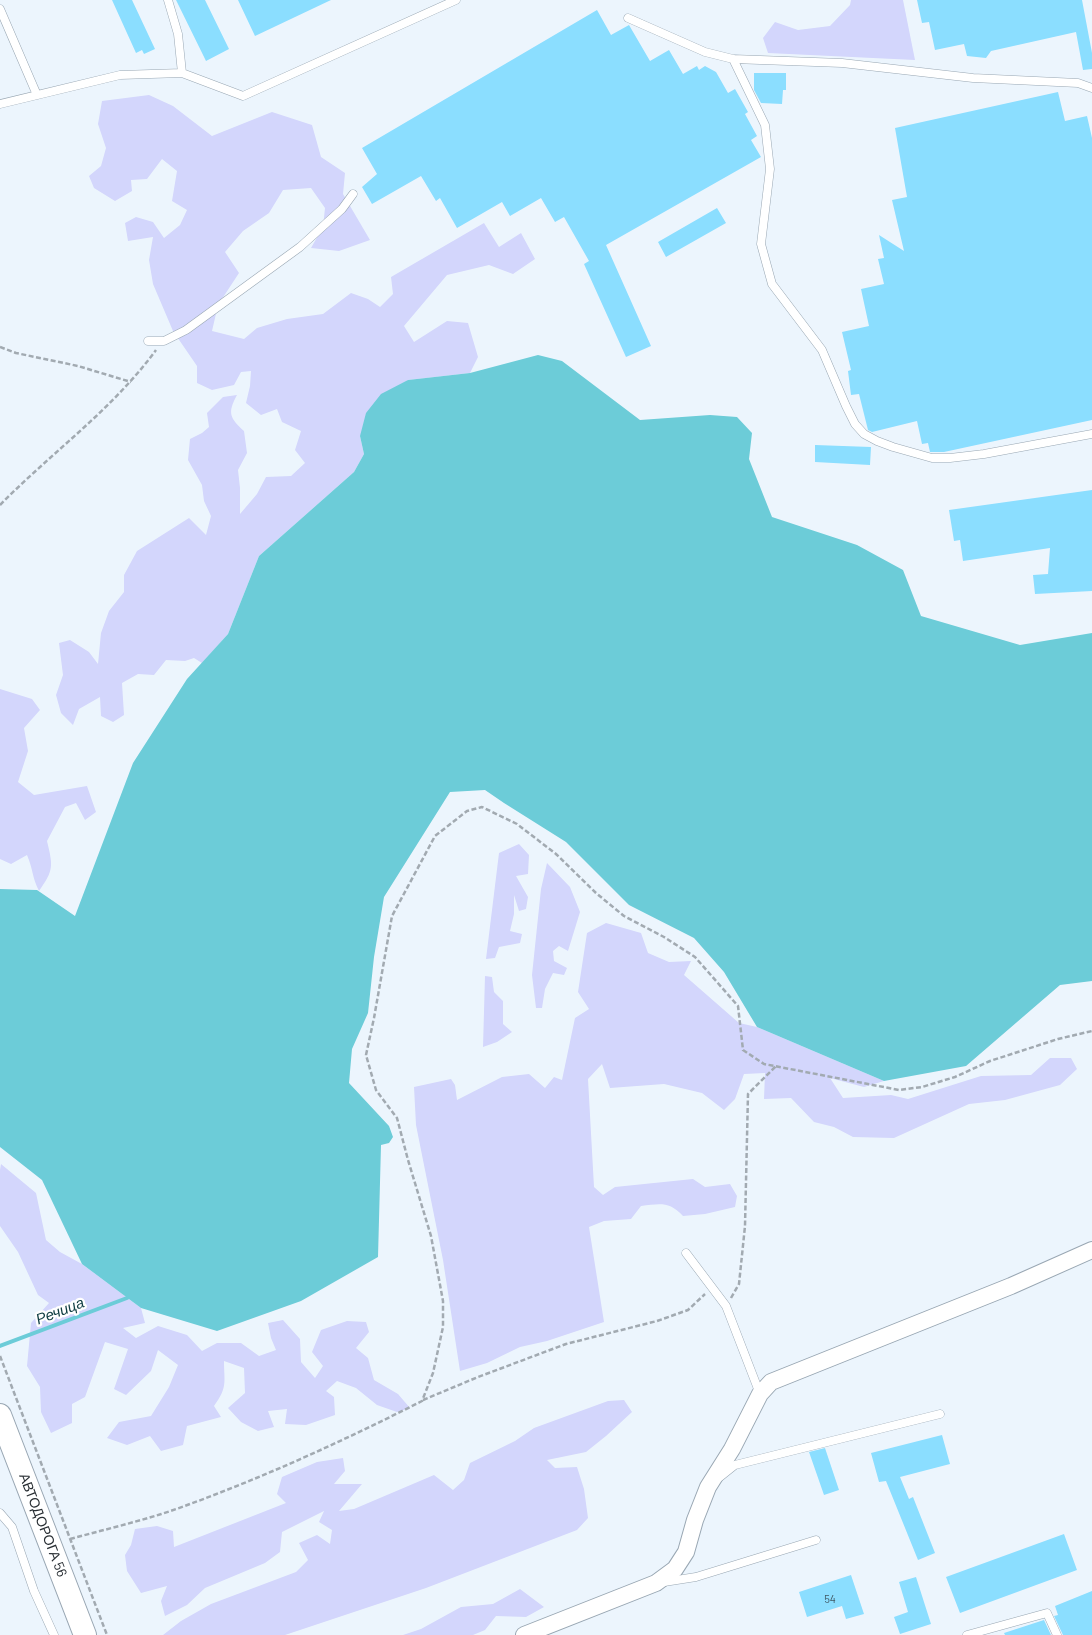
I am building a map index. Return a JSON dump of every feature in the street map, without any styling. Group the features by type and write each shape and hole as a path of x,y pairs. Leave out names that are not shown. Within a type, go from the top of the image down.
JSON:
{"street":[{"path":"524,1635 656,1583 675,1568 686,1552 695,1520 708,1487 732,1449 760,1394 771,1382 1011,1286 1092,1250"},
{"name":"АВТОДОРОГА 56","path":"0,1415 85,1635"}],"lane":[{"path":"168,0 178,34 182,73"},
{"path":"0,104 120,76 182,73 243,96 456,0"},
{"path":"0,9 37,95"},
{"path":"628,18 705,52 733,59 842,63 973,78 1078,82 1092,88"},
{"path":"733,59 765,125 770,169 760,244 772,284 822,350 846,406 855,424 864,434 885,444 932,458 984,454 1092,434"},
{"path":"148,341 163,341 186,330 300,247 342,209 353,194"},
{"path":"686,1253 726,1306 760,1394"},
{"path":"708,1487 735,1465 940,1414"},
{"path":"0,1513 12,1527 34,1591 54,1635"},
{"path":"656,1583 696,1577 816,1540"},
{"path":"967,1635 1047,1614 1056,1635"}],"path":[{"path":"0,506 21,484 74,438 131,382 163,341"},
{"path":"0,347 16,353 78,366 131,382"},
{"path":"422,1401 433,1373 443,1327 443,1301 431,1236 408,1160 398,1118 376,1090 366,1055 392,916 435,836 466,811 482,807 517,824 556,854 596,893 624,916 664,937 695,957 738,1006 744,1050 764,1064 899,1090 922,1087 955,1077 990,1061 1058,1039 1092,1031"},
{"path":"726,1306 740,1284 745,1226 748,1094 776,1066"},
{"path":"70,1539 189,1505 366,1429 422,1401 478,1377 566,1344 657,1321 688,1310 712,1288"},
{"path":"0,1356 107,1635"}],"shaded area":[{"path":"851,0 903,0 915,60 768,53 763,38 775,22 798,30 830,26 850,5"},
{"path":"149,95 173,106 212,136 272,112 312,125 321,157 345,173 343,194 370,240 339,251 311,248 323,227 325,208 311,188 283,190 269,213 243,231 225,252 239,273 218,305 212,331 244,339 257,328 287,319 323,314 351,293 368,299 380,307 393,294 391,277 484,223 499,247 521,233 535,259 513,274 489,265 447,275 404,326 414,342 447,321 468,323 478,357 470,373 408,380 360,436 364,454 354,472 259,556 228,634 202,663 194,658 185,661 166,660 154,675 138,674 122,683 124,715 113,722 101,716 100,697 79,709 73,725 61,713 56,695 63,675 59,643 70,640 89,652 98,664 101,633 109,611 124,592 124,575 137,551 189,518 206,535 211,516 204,501 202,485 188,460 190,439 209,427 207,413 223,397 237,395 231,411 233,419 244,431 247,453 238,470 240,514 257,494 266,477 291,476 305,463 295,450 301,431 282,422 277,409 261,415 246,403 251,371 241,372 234,385 212,390 197,383 197,366 173,331 153,284 149,260 153,237 128,241 125,223 136,217 153,222 164,238 180,225 187,210 172,201 177,171 162,159 147,179 131,180 132,191 115,201 94,188 89,176 101,166 106,148 98,124 102,101"},
{"path":"538,355 562,361 640,420 710,415 737,417 752,433 749,459 772,517 857,545 903,570 921,616 1020,645 1092,633 1092,981 1060,985 966,1066 884,1081 757,1027 724,972 694,938 629,905 566,842 485,790 450,792 384,897 374,957 368,1013 352,1049 349,1083 389,1126 393,1137 389,1143 381,1145 378,1257 301,1301 217,1331 141,1308 82,1264 42,1180 0,1147 0,889 37,890 75,916 133,763 187,679 228,634 259,556 354,472 364,454 360,436 366,413 381,394 408,380 470,373"},
{"path":"0,689 32,699 40,710 24,728 28,751 18,782 34,795 87,786 96,812 85,820 76,803 65,807 47,841 51,868 39,891 27,855 11,864 0,859"},
{"path":"519,844 529,855 528,874 516,876 528,897 526,909 519,911 514,895 514,914 510,931 522,934 520,943 499,947 495,958 486,959 499,853"},
{"path":"547,863 570,887 580,912 568,951 559,946 553,951 554,961 567,968 564,975 553,973 545,989 542,1008 536,1008 532,975 541,889"},
{"path":"606,923 641,933 648,953 669,962 691,961 684,975 739,1023 757,1027 884,1081 864,1087 830,1078 843,1098 891,1095 908,1099 981,1076 1031,1075 1050,1058 1071,1058 1077,1069 1060,1085 1005,1100 969,1104 894,1138 853,1137 834,1127 814,1122 791,1098 764,1099 765,1073 744,1074 735,1099 724,1110 702,1093 664,1084 610,1088 602,1064 588,1079 594,1187 603,1195 615,1187 693,1179 705,1187 730,1184 737,1196 735,1207 705,1214 683,1216 669,1206 659,1204 641,1206 631,1219 604,1221 589,1227 604,1322 547,1341 520,1347 487,1363 460,1371 443,1260 416,1125 414,1087 451,1079 455,1085 457,1100 502,1077 529,1074 545,1088 554,1077 562,1080 575,1018 589,1009 578,992 587,933"},
{"path":"485,976 492,977 494,992 503,1001 503,1024 512,1032 497,1042 483,1047"},
{"path":"1,1164 36,1193 46,1240 60,1252 82,1264 141,1308 145,1323 123,1328 136,1338 158,1326 187,1335 202,1351 217,1343 241,1343 259,1356 276,1350 268,1323 283,1320 300,1339 301,1362 315,1378 323,1366 312,1352 321,1330 347,1321 366,1322 369,1332 356,1348 368,1358 374,1380 398,1394 410,1408 397,1412 377,1405 356,1388 337,1381 326,1391 334,1397 335,1415 306,1425 285,1424 287,1409 268,1411 274,1427 258,1431 241,1422 228,1408 245,1393 244,1368 224,1361 225,1379 223,1389 214,1406 221,1417 187,1426 183,1445 161,1451 150,1436 127,1445 107,1438 119,1422 151,1416 169,1387 178,1365 158,1350 151,1371 126,1395 114,1389 128,1349 105,1342 85,1397 72,1404 72,1423 51,1433 41,1412 40,1387 27,1366 31,1323 49,1303 38,1295 18,1252 0,1226"},
{"path":"624,1400 632,1412 586,1452 547,1460 555,1468 577,1467 584,1489 588,1518 577,1530 426,1588 285,1635 163,1635 181,1621 211,1604 296,1572 308,1560 299,1543 317,1535 330,1544 332,1530 319,1522 324,1511 282,1532 280,1552 265,1563 205,1588 187,1605 165,1616 161,1601 167,1586 141,1593 127,1571 125,1555 131,1545 135,1529 157,1526 173,1531 174,1547 286,1503 277,1494 282,1477 317,1462 343,1458 345,1471 334,1484 362,1484 339,1511 354,1509 434,1475 453,1490 464,1480 470,1463 515,1441 534,1428 608,1401"},
{"path":"520,1589 544,1607 526,1617 496,1616 485,1630 473,1635 403,1635 421,1629 461,1607 493,1604"}],"building":[{"path":"112,0 132,0 155,49 144,54 142,50 136,53"},
{"path":"176,0 205,0 229,49 206,61"},
{"path":"238,0 331,0 255,36"},
{"path":"917,0 1082,0 1092,53 1092,69 1083,70 1076,32 991,51 986,58 967,56 964,44 935,50 929,22 922,23"},
{"path":"597,10 611,35 629,25 650,61 669,50 683,74 697,66 699,70 705,66 716,72 728,93 735,89 748,112 745,114 757,136 751,140 761,157 606,245 651,346 626,357 584,264 589,261 564,217 555,222 541,198 510,216 502,202 457,228 440,198 436,201 421,176 372,204 362,187 377,174 362,148"},
{"path":"754,73 786,73 786,90 783,90 782,104 761,103 754,90"},
{"path":"1058,92 1065,121 1087,116 1092,138 1092,420 944,452 930,452 928,443 922,444 917,421 872,432 868,430 859,394 851,395 848,371 851,370 842,332 869,326 861,289 884,284 878,259 884,258 879,235 904,251 892,200 907,197 895,128"},
{"path":"717,208 726,223 666,257 658,242"},
{"path":"815,445 871,447 870,465 815,462"},
{"path":"1092,490 1092,591 1035,594 1033,575 1048,574 1050,548 963,561 960,540 954,541 949,510"},
{"path":"942,1435 950,1464 900,1477 909,1499 913,1497 935,1553 918,1560 886,1481 879,1482 871,1453"},
{"path":"825,1448 839,1490 824,1495 809,1452"},
{"path":"1064,1534 1077,1570 960,1613 946,1577"},
{"path":"851,1575 864,1614 846,1619 842,1606 807,1617 799,1592"},
{"path":"916,1577 931,1624 900,1634 894,1617 908,1612 899,1582"},
{"path":"1092,1591 1092,1635 1063,1635 1054,1616 1058,1615 1055,1606"},
{"path":"1044,1620 1051,1635 1005,1635 1004,1633"}],"waterway":[{"name":"Речица","path":"0,1346 127,1298"}]}
